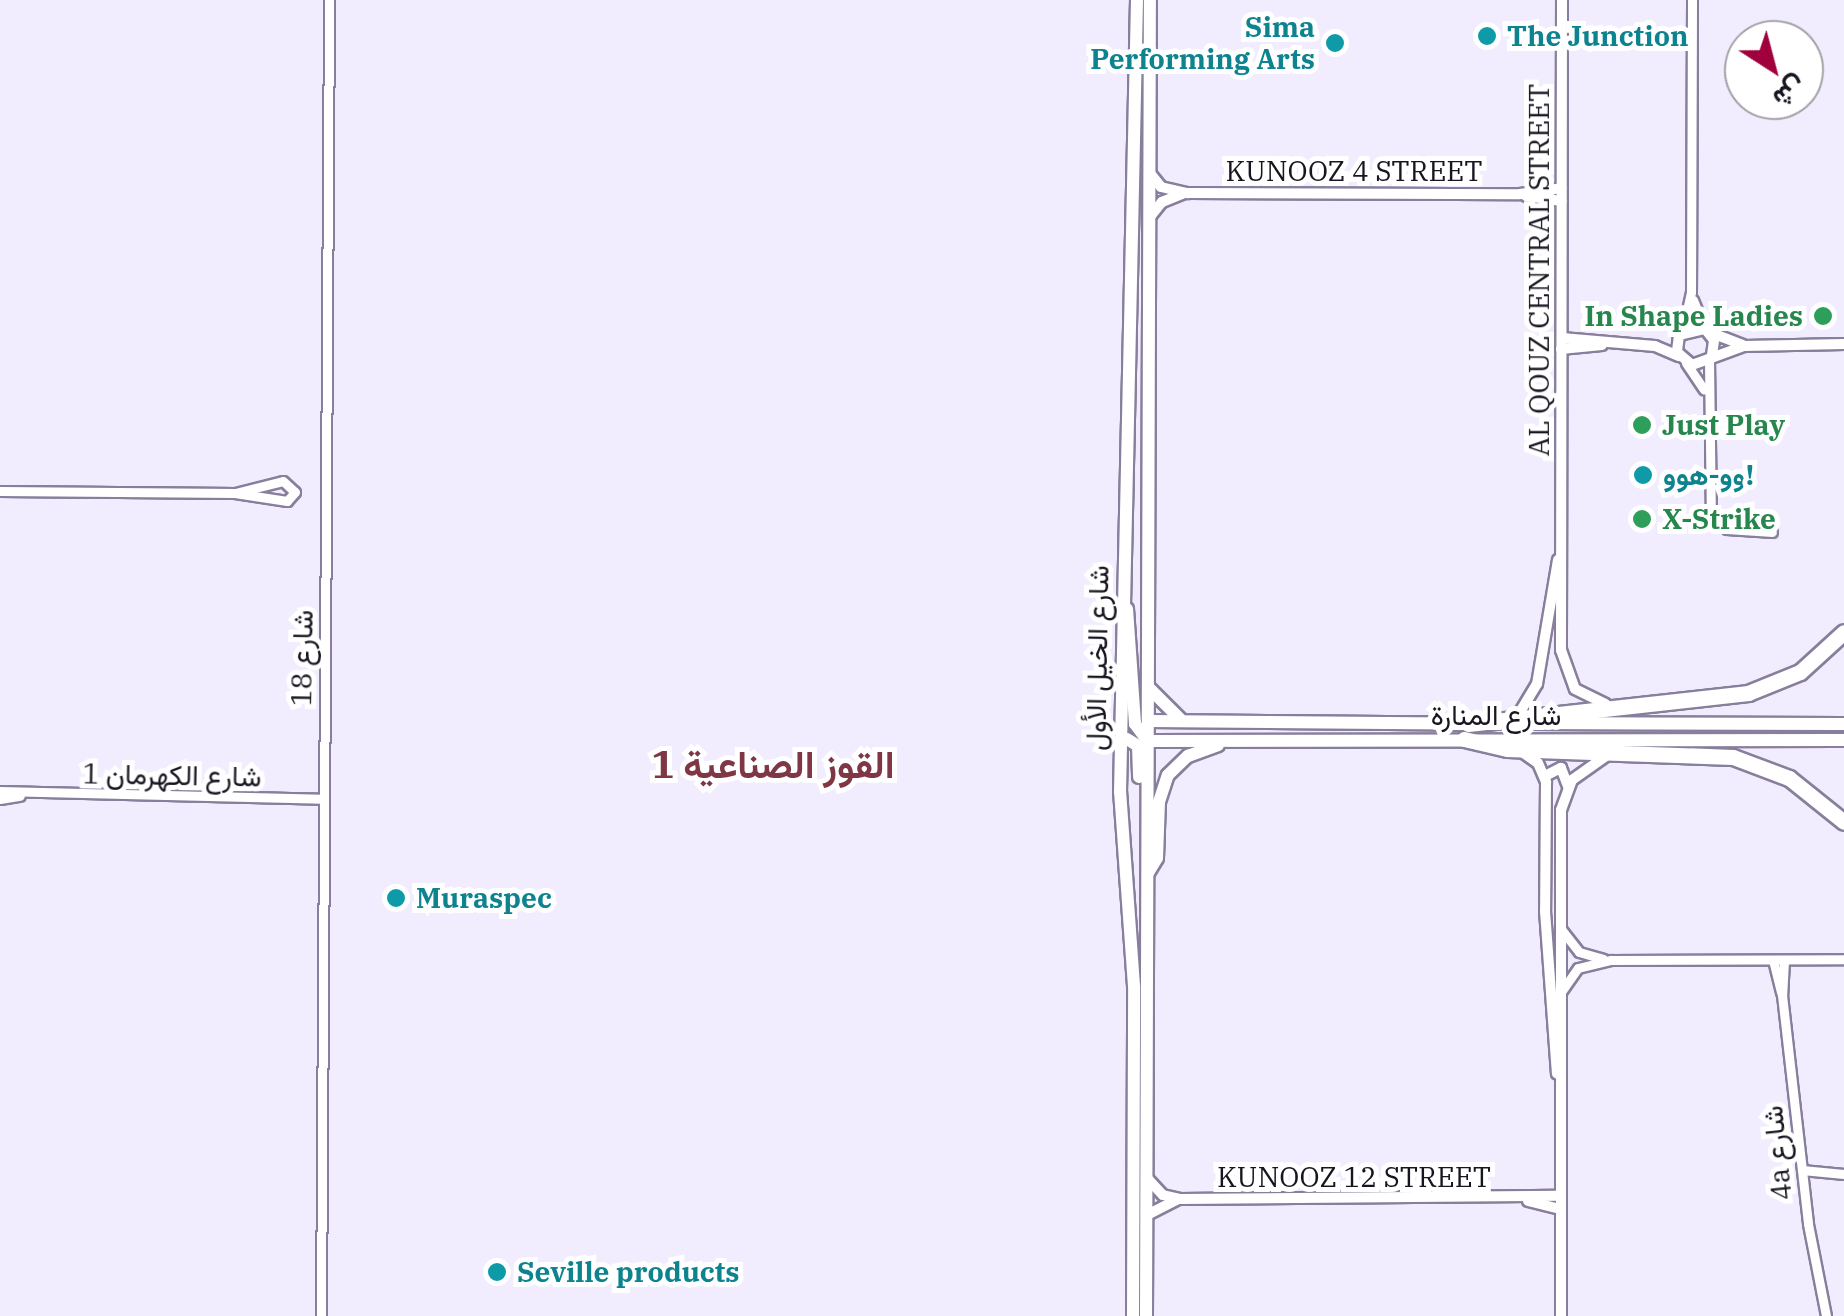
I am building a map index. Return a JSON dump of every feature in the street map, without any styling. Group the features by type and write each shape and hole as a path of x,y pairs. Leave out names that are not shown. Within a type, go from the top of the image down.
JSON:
{"highway":[{"path":"1466,732 1516,717 1703,702 1762,688 1810,664 1844,632"},
{"path":"1466,732 1506,748 1748,761 1789,778 1844,822"}],"main road":[{"name":"شارع الخيل الأول","path":"1132,1316 1133,735 1123,597 1137,0"},
{"name":"شارع الخيل الأول","path":"1133,735 1148,687 1150,0"},
{"path":"1123,597 1132,630 1133,735 1139,749 1140,841 1148,873"},
{"path":"1148,687 1163,709 1187,721"},
{"name":"شارع المنارة","path":"1133,735 1187,721 1844,740"},
{"name":"شارع المنارة","path":"1148,741 1844,724"},
{"name":"شارع الخيل الأول","path":"1133,735 1148,741 1146,1316"},
{"path":"1148,873 1158,858 1159,802 1168,776 1188,756 1228,741"}],"street":[{"name":"شارع 18","path":"321,1316 330,0"},
{"name":"AL QOUZ CENTRAL STREET","path":"1562,0 1562,540 1566,674 1586,697 1622,707"},
{"path":"1692,0 1691,292 1681,334 1683,360 1705,393"},
{"name":"KUNOOZ 4 STREET","path":"1149,171 1162,187 1188,194"},
{"name":"KUNOOZ 4 STREET","path":"1149,218 1168,198 1188,194 1562,194"},
{"path":"1691,292 1707,330 1711,357 1705,393 1711,515 1727,529 1772,532"},
{"path":"1648,346 1707,330 1744,346"},
{"path":"1562,343 1648,346 1683,360 1711,357 1744,346 1844,344"},
{"path":"0,491 235,493 287,501 295,492 283,481 235,493"},
{"name":"AL QOUZ CENTRAL STREET","path":"1516,717 1537,684 1562,540"},
{"path":"1506,748 1532,757 1545,776 1547,954 1563,1100"},
{"path":"1561,1316 1561,819 1568,787 1590,763 1621,752"},
{"path":"1545,776 1561,768 1568,787"},
{"name":"شارع الكهرمان 1","path":"0,791 22,795 322,799"},
{"name":"شارع الكهرمان 1","path":"0,799 22,795"},
{"path":"1560,928 1579,952 1611,960"},
{"path":"1561,992 1578,968 1611,960 1844,960"},
{"name":"4a شارع","path":"1779,960 1802,1174 1822,1312"},
{"path":"1802,1174 1839,1174"},
{"name":"KUNOOZ 12 STREET","path":"1146,1177 1158,1192 1180,1199 1528,1201 1560,1196"},
{"name":"KUNOOZ 12 STREET","path":"1146,1215 1180,1199"},
{"name":"KUNOOZ 12 STREET","path":"1528,1201 1560,1209"}],"place":[{"name":"The Junction","path":"1487,36"},
{"name":"Sima Performing Arts","path":"1335,43"},
{"name":"In Shape Ladies","path":"1823,316"},
{"name":"Just Play","path":"1642,425"},
{"name":"وو-هوو!","path":"1643,475"},
{"name":"X-Strike","path":"1642,519"},
{"name":"Muraspec","path":"396,898"},
{"name":"Seville products","path":"497,1272"}],"district":[{"name":"القوز الصناعية 1","path":"773,764"}]}
